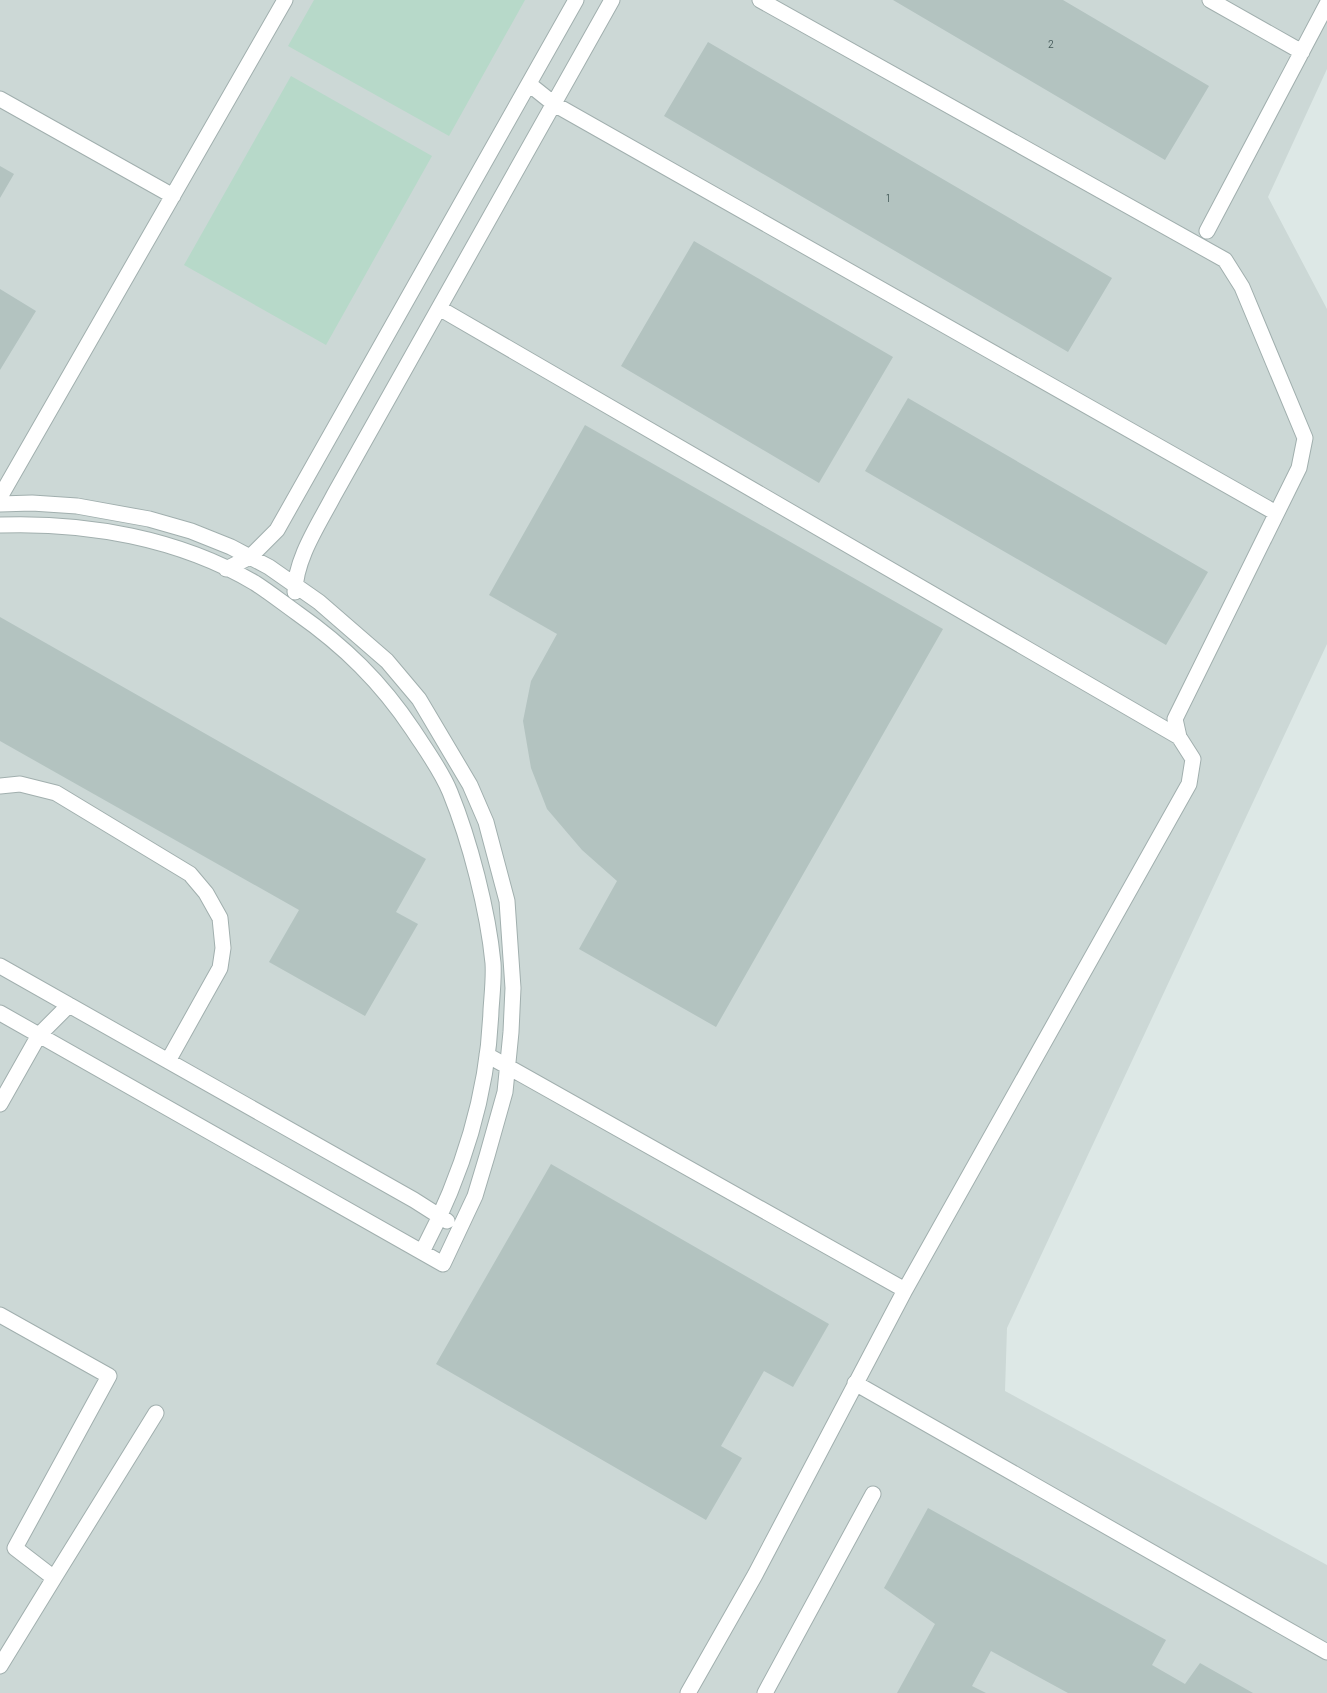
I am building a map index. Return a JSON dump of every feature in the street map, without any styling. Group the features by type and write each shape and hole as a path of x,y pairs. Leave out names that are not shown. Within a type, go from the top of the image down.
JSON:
{"lane":[{"path":"0,498 285,0"},
{"path":"226,569 250,557 277,530 576,0"},
{"path":"295,612 295,585 306,550 334,495 612,0"},
{"path":"688,1693 754,1575 905,1290 1189,784 1193,759 1179,737 1175,719 1299,468 1305,438 1242,287 1226,260 760,0"},
{"path":"1210,0 1302,52"},
{"path":"1207,231 1327,4"},
{"path":"528,84 554,104 1276,513"},
{"path":"0,99 172,196"},
{"path":"439,308 1179,737"},
{"path":"0,504 32,502 107,510 191,531 250,557 295,585 341,620 388,661 420,699 470,785 486,822 507,901 513,988 505,1092 474,1196 443,1264 0,1013"},
{"path":"0,525 39,524 118,533 195,554 254,583 295,612 363,666 398,709 429,754 450,791 478,882 493,965 483,1092 462,1163 441,1216 422,1252"},
{"path":"0,786 20,784 56,793 190,874 206,893 220,918 223,948 220,968 168,1061"},
{"path":"0,966 441,1216 458,1230"},
{"path":"0,1104 39,1035 69,1005"},
{"path":"487,1055 905,1290"},
{"path":"0,1316 109,1376 15,1548 54,1578"},
{"path":"855,1383 1327,1652"},
{"path":"0,1666 156,1412"},
{"path":"765,1693 873,1494"}],"shaded area":[{"path":"0,0 1327,0 1327,69 1268,197 1327,309 1327,644 1007,1328 1005,1391 1327,1565 1327,1693 0,1693"}],"green space":[{"path":"314,0 525,0 449,136 288,46"},
{"path":"291,76 432,156 326,345 184,265"}],"building":[{"path":"893,0 1063,0 1209,86 1165,160"},
{"path":"708,42 1112,278 1068,352 664,116"},
{"path":"0,166 14,174 0,198"},
{"path":"694,241 893,357 819,483 621,366"},
{"path":"0,289 36,311 0,370"},
{"path":"908,398 1208,572 1166,645 865,471"},
{"path":"585,425 943,629 716,1027 579,949 617,881 582,850 547,809 531,768 523,721 531,681 557,634 489,595"},
{"path":"0,617 426,859 396,912 418,924 365,1016 269,962 299,910 0,741"},
{"path":"551,1164 829,1324 793,1387 764,1371 721,1446 742,1458 706,1520 436,1364"},
{"path":"928,1508 1166,1640 1152,1665 1185,1684 1200,1663 1253,1693 1068,1693 991,1651 972,1686 986,1693 897,1693 935,1624 884,1588"}]}
